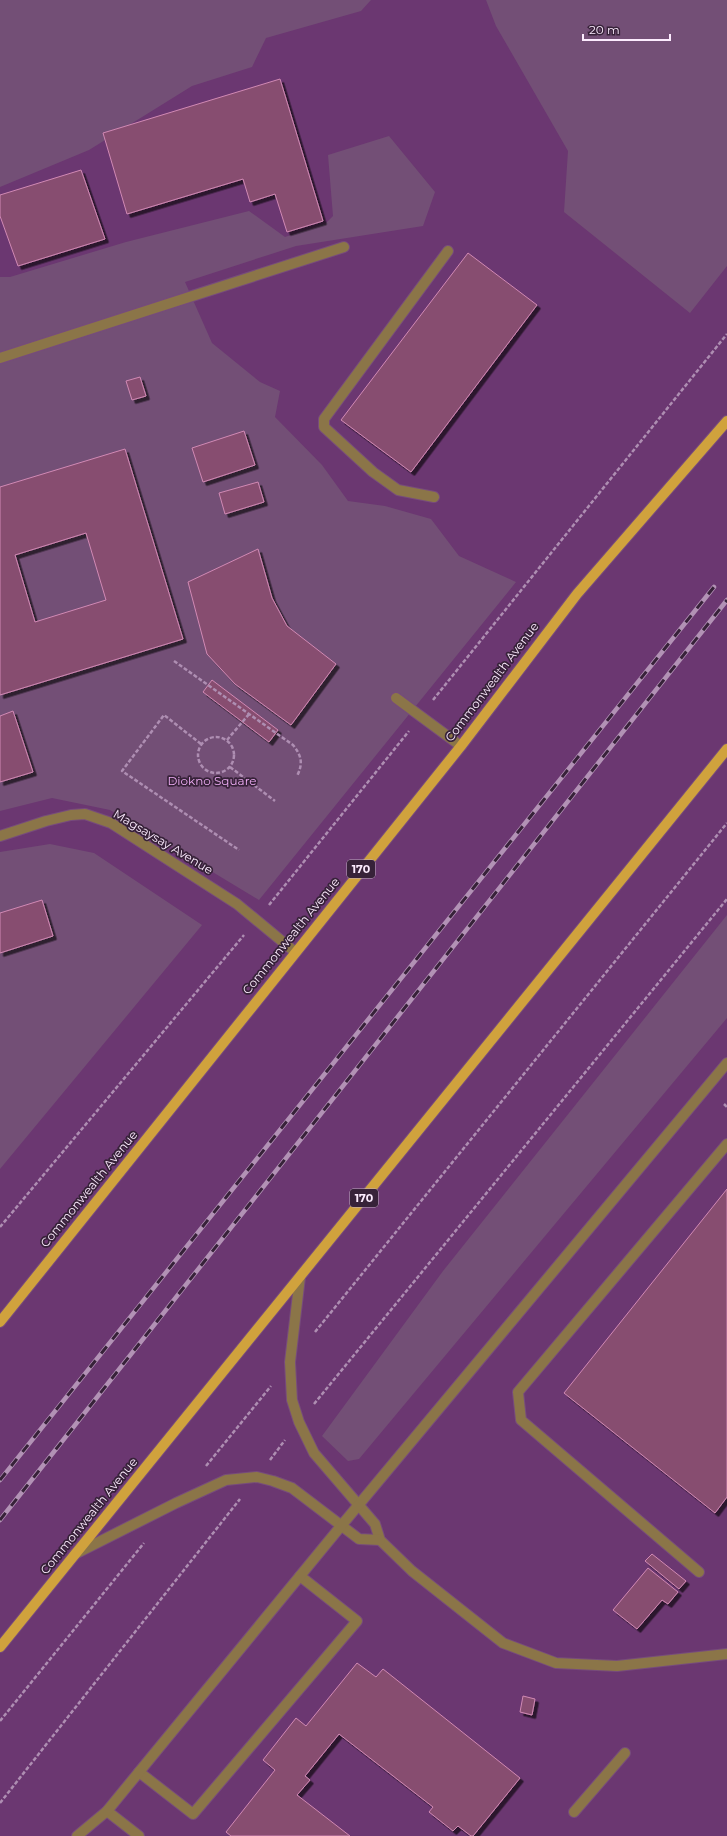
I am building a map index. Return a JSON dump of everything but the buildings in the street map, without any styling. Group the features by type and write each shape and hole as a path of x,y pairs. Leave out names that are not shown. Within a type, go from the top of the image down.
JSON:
{"main road":[{"name":"Commonwealth Avenue","path":"0,1322 461,746 577,594 727,421"},
{"name":"Commonwealth Avenue","path":"0,1647 727,749"}],"street":[{"path":"0,358 344,247"},
{"path":"434,497 398,490 373,472 324,427 324,419 448,251"},
{"path":"396,698 461,746"},
{"name":"Magsaysay Avenue","path":"0,836 46,821 85,814 111,823 237,904 295,952"},
{"path":"77,1836 107,1811 359,1504 727,1063"},
{"path":"699,1572 521,1420 518,1392 727,1144"},
{"path":"300,1277 290,1362 292,1400 299,1422 314,1453 375,1524 380,1540 412,1571 503,1643 556,1663 617,1666 727,1654"},
{"path":"75,1554 176,1503 226,1480 257,1476 292,1488 359,1539 380,1540"},
{"path":"139,1772 193,1814 357,1620 300,1576"},
{"path":"574,1812 625,1753"},
{"path":"107,1811 139,1836"}],"path":[{"path":"0,1227 256,920 727,334"},
{"path":"174,661 250,713 299,752 302,760 301,768 297,776"},
{"path":"227,740 250,713"},
{"path":"201,744 164,714 122,771 239,850"},
{"path":"216,736 227,740 234,750 233,762 230,767 219,772 207,771 199,762 198,756 201,744 205,740 216,736"},
{"path":"230,767 275,801"},
{"path":"201,1472 727,823"},
{"path":"0,1803 299,1422 727,899"},
{"path":"724,1104 727,1107"},
{"path":"0,1721 147,1539"}],"shaded area":[{"path":"0,0 727,0 727,1836 0,1836"}],"green space":[{"path":"0,0 371,0 361,11 266,38 252,67 192,86 89,150 0,187"},
{"path":"486,0 727,0 727,266 690,313 564,212 568,151 496,26"},
{"name":"Diokno Square","path":"389,136 435,192 423,226 296,246 185,282 212,343 260,382 280,391 275,417 322,465 348,501 385,506 431,519 459,556 516,582 259,900 110,810 52,798 0,811 0,277 10,277 126,242 249,211 285,237 326,223 333,216 328,155"},
{"path":"50,844 94,853 202,925 0,1169 0,852"},
{"path":"727,915 727,1018 359,1459 348,1461 322,1436 443,1271"}],"railway":[{"path":"0,1480 714,587"},
{"path":"0,1520 727,600"}]}
